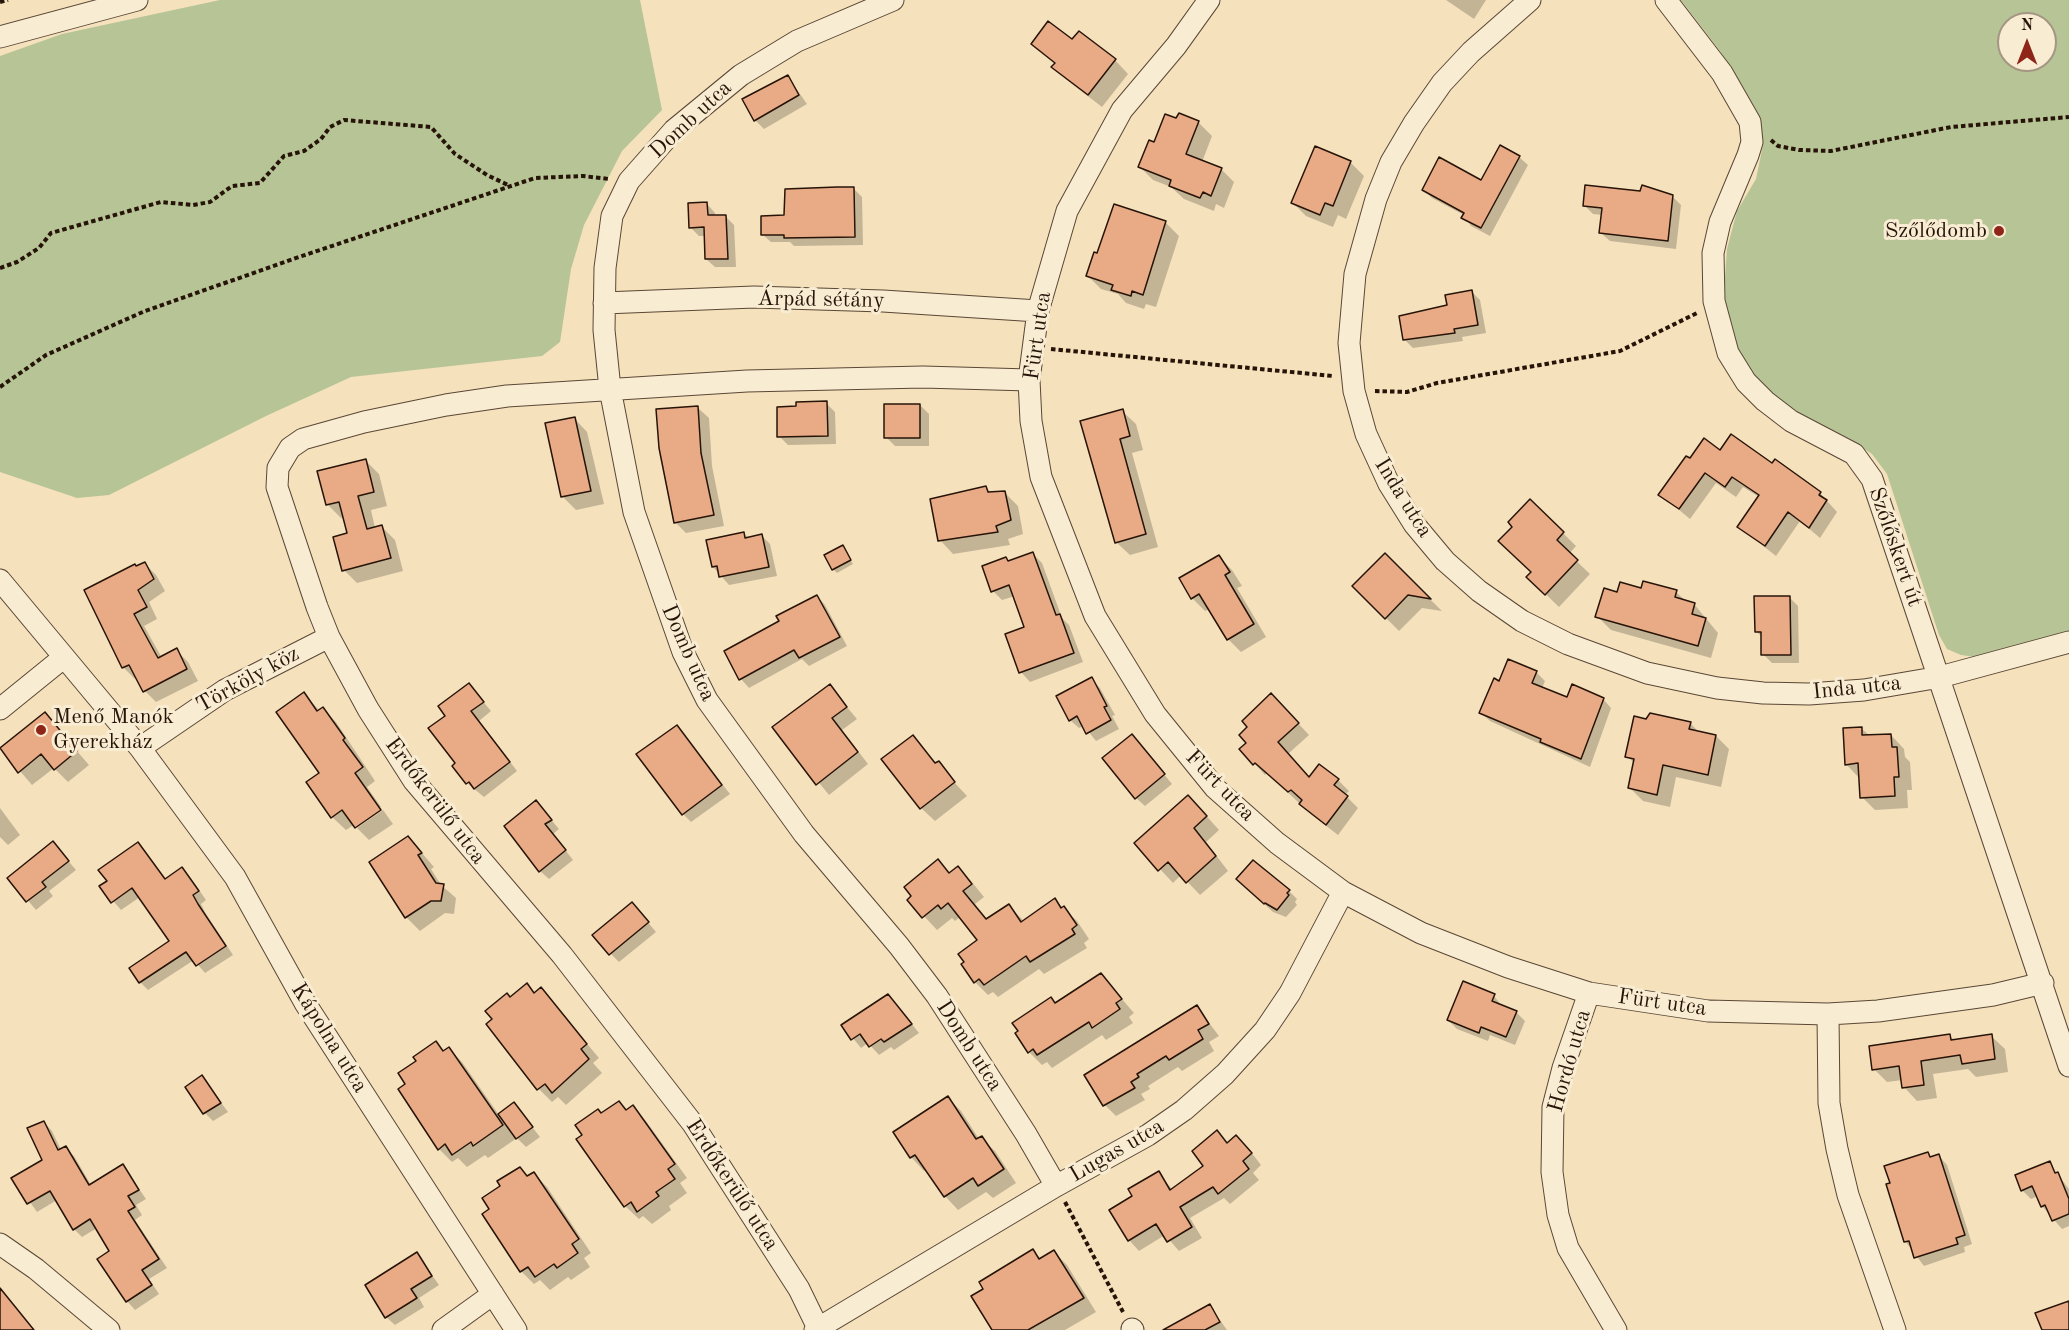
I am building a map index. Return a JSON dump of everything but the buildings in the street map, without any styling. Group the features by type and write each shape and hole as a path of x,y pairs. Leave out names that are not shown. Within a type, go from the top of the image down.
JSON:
{"street":[{"path":"0,37 137,0"},
{"name":"Domb utca","path":"893,0 797,41 741,75 674,130 629,181 612,216 604,303 610,389 637,522 683,652 707,700 804,834 899,945 937,996 1026,1134 1056,1186"},
{"name":"Fürt utca","path":"1209,0 1176,46 1122,110 1091,163 1067,211 1038,311 1029,380 1031,421 1041,477 1095,616 1155,714 1215,788 1277,843 1343,892 1421,933 1508,967 1589,993 1708,1011 1828,1014 1878,1011 1982,996 2043,983"},
{"name":"Inda utca","path":"1530,0 1471,52 1442,84 1414,123 1391,162 1364,235 1355,274 1349,343 1353,385 1366,434 1389,484 1421,533 1445,561 1479,591 1522,621 1568,645 1647,674 1763,693 1809,694 1864,690 1940,677 2069,642"},
{"path":"1666,0 1722,73 1750,122"},
{"name":"Szőlőskert út","path":"1750,122 1752,142 1720,222 1713,253 1714,301 1728,353 1746,382 1765,402 1791,421 1854,454 1872,479 2069,1066"},
{"name":"Árpád sétány","path":"604,303 754,297 883,301 1038,311"},
{"path":"610,389 857,378 1029,380"},
{"name":"Erdőkerülő utca","path":"610,389 507,396 446,405 364,422 303,439 290,448 278,468 277,487 290,532 329,637 368,709 414,781 562,955 693,1124 799,1289 816,1329"},
{"name":"Kápolna utca","path":"0,580 140,748 235,877 305,1003 516,1330"},
{"name":"Törköly köz","path":"140,748 225,690 329,637"},
{"path":"0,709 63,658"},
{"name":"Lugas utca","path":"816,1329 1056,1186 1148,1136 1184,1110 1225,1074 1265,1030 1290,993 1343,892"},
{"name":"Hordó utca","path":"1589,993 1563,1068 1553,1107 1552,1172 1558,1215 1568,1248 1616,1330"},
{"path":"1828,1014 1829,1103 1838,1149 1848,1195 1895,1330"},
{"path":"0,1244 36,1269 109,1330"},
{"path":"443,1330 493,1294"}],"path":[{"path":"0,2 8,0"},
{"path":"1750,122 1778,146 1799,150 1831,151 1951,127 2069,117"},
{"path":"0,268 17,262 39,248 51,233 161,202 193,205 210,202 232,186 260,183 284,156 304,151 321,139 330,127 344,120 431,127 454,153 487,175 511,186"},
{"path":"0,387 46,356 146,311 535,178 583,176 629,181"},
{"path":"1033,348 1407,392 1437,383 1620,351 1687,321 1714,301"},
{"path":"1056,1186 1132,1330"}],"green space":[{"path":"220,0 640,0 662,110 622,151 584,225 571,269 560,342 542,356 351,377 266,416 109,495 77,498 0,472 0,56 62,34"},
{"path":"1681,0 2069,0 2069,631 1976,657 1961,655 1947,649 1939,635 1887,474 1872,454 1846,437 1798,415 1762,385 1740,354 1728,324 1724,290 1727,249 1737,211 1756,179 1763,145 1758,113 1720,51"}],"place":[{"name":"Szőlődomb","path":"1999,231"},
{"name":"Menő Manók Gyerekház","path":"41,730"}]}
